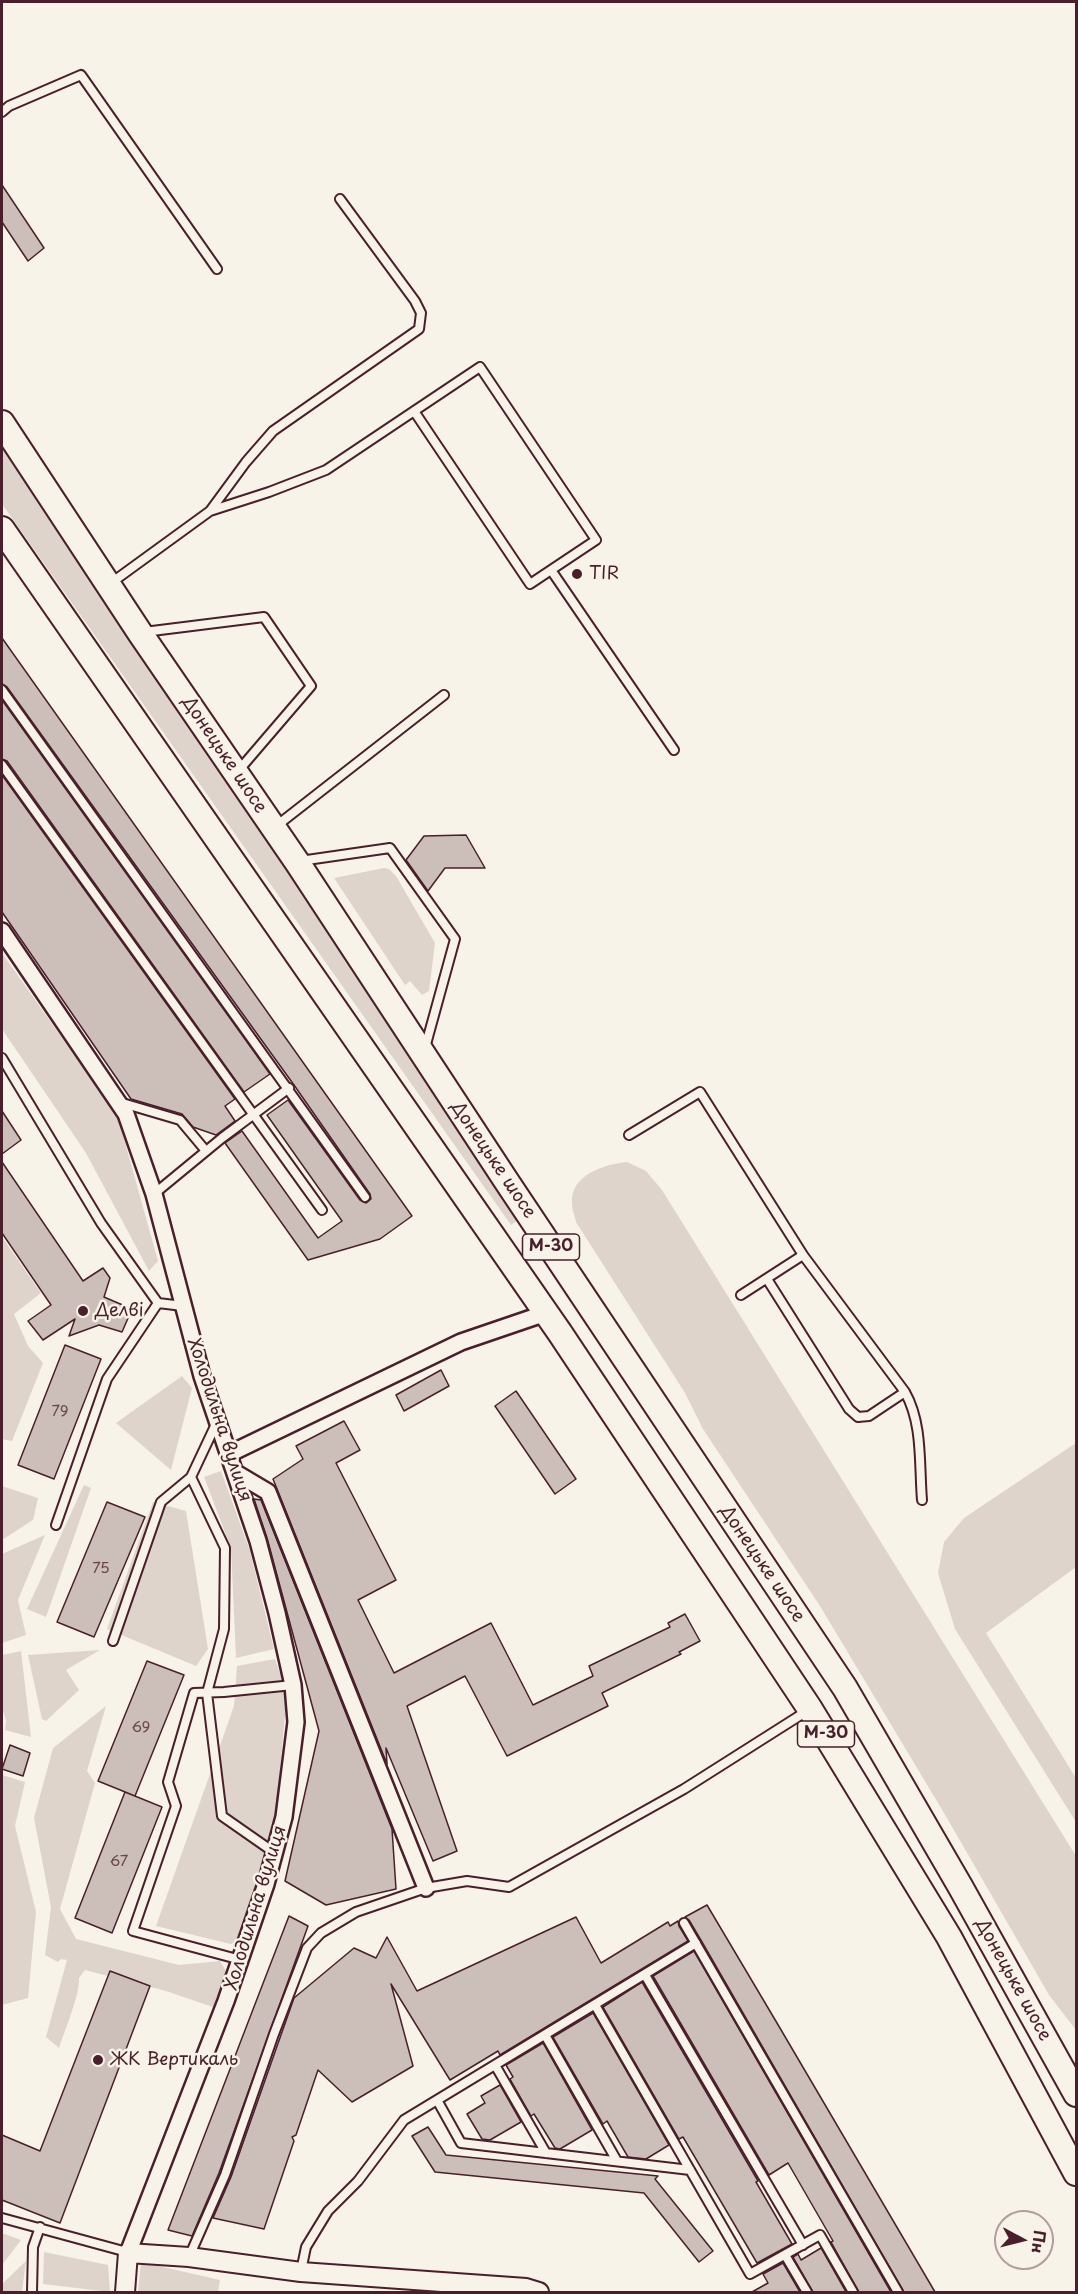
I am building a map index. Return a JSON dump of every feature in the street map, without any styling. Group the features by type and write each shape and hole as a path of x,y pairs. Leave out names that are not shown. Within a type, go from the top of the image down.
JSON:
{"highway":[{"name":"Донецьке шосе","path":"2,423 110,584 140,633 297,862 845,1688 1077,2094"},
{"name":"Донецьке шосе","path":"2,529 546,1313 810,1709 949,1937 1077,2173"}],"street":[{"name":"Холодильна вулиця","path":"2,931 9,948 126,1114 154,1194 202,1376 261,1551 293,1685 296,1722 284,1817 275,1853 241,1960 128,2253 125,2292"},
{"path":"229,1454 461,1342 546,1313"},
{"path":"236,1473 268,1492 426,1888"},
{"path":"128,2253 189,2257 301,2272 526,2288 539,2292"}],"lane":[{"path":"2,112 9,106 81,75 217,269"},
{"path":"110,584 210,511 246,462 273,431 419,329 421,313 415,301 340,199"},
{"path":"210,511 326,470 414,411 480,367 596,540 530,584 414,411"},
{"path":"551,570 674,750"},
{"path":"140,633 264,617 311,686 236,774"},
{"path":"2,690 365,1197"},
{"path":"273,828 444,695"},
{"path":"2,765 322,1210"},
{"path":"297,862 390,848 455,939 423,1055"},
{"path":"2,1058 101,1223 158,1304"},
{"path":"154,1194 289,1088"},
{"path":"629,1135 700,1092 803,1255 905,1392 913,1407 917,1425 922,1500"},
{"path":"118,1101 180,1120 206,1151"},
{"path":"741,1295 803,1255"},
{"path":"767,1279 849,1409 858,1417 869,1416 905,1392"},
{"path":"158,1304 183,1306"},
{"path":"56,1525 107,1379 158,1304"},
{"path":"113,1641 161,1502 191,1477 218,1422"},
{"path":"191,1477 225,1548 224,1629 207,1693 222,1816 275,1853"},
{"path":"241,1960 133,1931 176,1806 168,1782 194,1693 293,1685"},
{"path":"189,2257 225,2175 274,2034 307,1948 321,1933 356,1912 426,1888 466,1881 509,1887 684,1788 810,1709"},
{"path":"684,1923 898,2292"},
{"path":"301,2272 306,2247 328,2211 358,2181 404,2120 696,1943"},
{"path":"645,1975 803,2245"},
{"path":"595,2005 750,2274 820,2235 853,2292"},
{"path":"545,2036 617,2161"},
{"path":"495,2065 546,2153"},
{"path":"437,2100 461,2143 690,2170"},
{"path":"2,2217 128,2253"},
{"path":"32,2292 33,2247 40,2227"},
{"path":"785,2255 807,2292"}],"shaded area":[{"path":"2,438 518,1220 511,1225 2,504"},
{"path":"389,869 396,876 435,943 429,991 422,995 410,981 405,985 334,878"},
{"path":"2,953 118,1117 158,1261 149,1271 86,1153 2,1029"},
{"path":"627,1162 646,1171 662,1190 1076,1856 1076,2030 1049,1995 947,1818 820,1606 703,1429 685,1393 576,1222 572,1203 577,1185 583,1178 599,1168"},
{"path":"2,1237 41,1293 14,1314 28,1346 43,1363 12,1441 2,1439"},
{"path":"182,1376 192,1388 171,1470 116,1423"},
{"path":"1076,1443 1076,1567 986,1633 1076,1778 1076,1822 955,1629 938,1573 944,1542 964,1518"},
{"path":"221,1471 250,1551 274,1649 236,1658 231,1548 204,1477"},
{"path":"84,1485 91,1488 46,1617 27,1609"},
{"path":"2,1486 38,1498 33,1520 2,1540"},
{"path":"153,1502 186,1511 208,1649 196,1666 107,1629"},
{"path":"45,1535 18,1600 26,1635 2,1643 2,1554"},
{"path":"100,1650 66,1670 79,1690 46,1721 42,1719 28,1655"},
{"path":"21,1651 31,1737 5,1730 6,1720 2,1708 2,1655"},
{"path":"275,1659 287,1694 274,1836 239,1946 156,1926 234,1706 237,1666"},
{"path":"106,1706 87,1771 95,1783 60,1909 76,1939 179,1965 220,1961 228,1974 216,2008 166,1991 85,1970 79,1978 75,2002 59,2048 46,2037 67,1960 61,1959 58,1962 45,1955 51,1907 34,1818 53,1748"},
{"path":"2,1775 25,1782 15,1826 36,1912 28,1998 2,2005"},
{"path":"2,2233 21,2240 2,2265"},
{"path":"44,2252 108,2265 110,2292 43,2284"},
{"path":"26,2261 22,2292 2,2292 2,2284"},
{"path":"141,2262 220,2280 218,2292 138,2292"}],"building":[{"path":"2,185 44,248 28,261 2,222"},
{"path":"2,638 412,1216 380,1239 308,1260 225,1143 242,1131 318,1238 342,1221 267,1115 288,1100 360,1200 366,1203 371,1199 370,1194 294,1085 7,687 2,684"},
{"path":"2,700 270,1074 244,1092 7,761 2,759"},
{"path":"2,775 235,1099 225,1106 235,1121 216,1135 193,1127 182,1114 131,1099 2,912"},
{"path":"466,835 485,868 445,868 428,891 406,860 424,836"},
{"path":"2,1111 21,1140 2,1154"},
{"path":"2,1162 83,1281 103,1268 110,1278 104,1297 132,1309 122,1332 99,1325 69,1336 75,1319 43,1340 28,1321 51,1305 2,1233"},
{"path":"65,1345 101,1359 54,1479 18,1465"},
{"path":"441,1370 449,1386 404,1411 396,1395"},
{"path":"516,1391 576,1479 555,1494 495,1406"},
{"path":"344,1421 360,1450 336,1463 396,1580 358,1600 394,1673 491,1623 533,1705 593,1676 589,1666 670,1627 668,1623 685,1614 700,1641 679,1652 681,1654 602,1693 608,1706 507,1756 465,1676 407,1706 457,1851 433,1861 386,1748 387,1764 273,1479 303,1459 296,1446"},
{"path":"254,1499 261,1500 392,1829 396,1889 326,1905 285,1881 319,1731 267,1538"},
{"path":"107,1502 145,1517 94,1637 57,1622"},
{"path":"147,1661 184,1675 135,1796 98,1781"},
{"path":"10,1745 30,1753 23,1776 2,1769"},
{"path":"125,1792 162,1807 112,1933 75,1918"},
{"path":"707,1905 935,2292 904,2292 701,1940 685,1917"},
{"path":"289,1916 308,1926 219,2173 192,2236 168,2230"},
{"path":"576,1917 601,1963 668,1922 670,1926 678,1921 688,1941 500,2055 498,2051 450,2080 391,1984 413,2066 352,2102 318,2070 296,2135 292,2137 294,2141 264,2229 213,2218 231,2177 294,1998 354,1948 376,1958 387,1937 417,1991"},
{"path":"694,1951 891,2292 859,2292 831,2242 833,2241 788,2163 769,2175 653,1976"},
{"name":"ЖК Вертикаль","path":"110,1971 150,1986 60,2223 2,2200 2,2135 40,2151"},
{"path":"642,1982 792,2244 757,2263 683,2137 679,2139 603,2007"},
{"path":"593,2013 669,2145 646,2159 628,2157 607,2121 603,2124 553,2037"},
{"path":"543,2043 592,2130 560,2149 555,2148 534,2114 531,2116 510,2079 513,2077 506,2065"},
{"path":"500,2085 521,2122 490,2140 482,2139 467,2114 485,2103 481,2096"},
{"path":"428,2127 446,2155 658,2176 655,2179 713,2251 699,2262 644,2193 435,2172 412,2136"},
{"path":"821,2248 846,2292 813,2292 793,2257 798,2254 801,2260"},
{"path":"783,2263 800,2292 752,2292 768,2283 763,2274"}],"place":[{"name":"TIR","path":"577,574"},
{"name":"Делві","path":"83,1311"},
{"name":"ЖК Вертикаль","path":"98,2060"}]}
